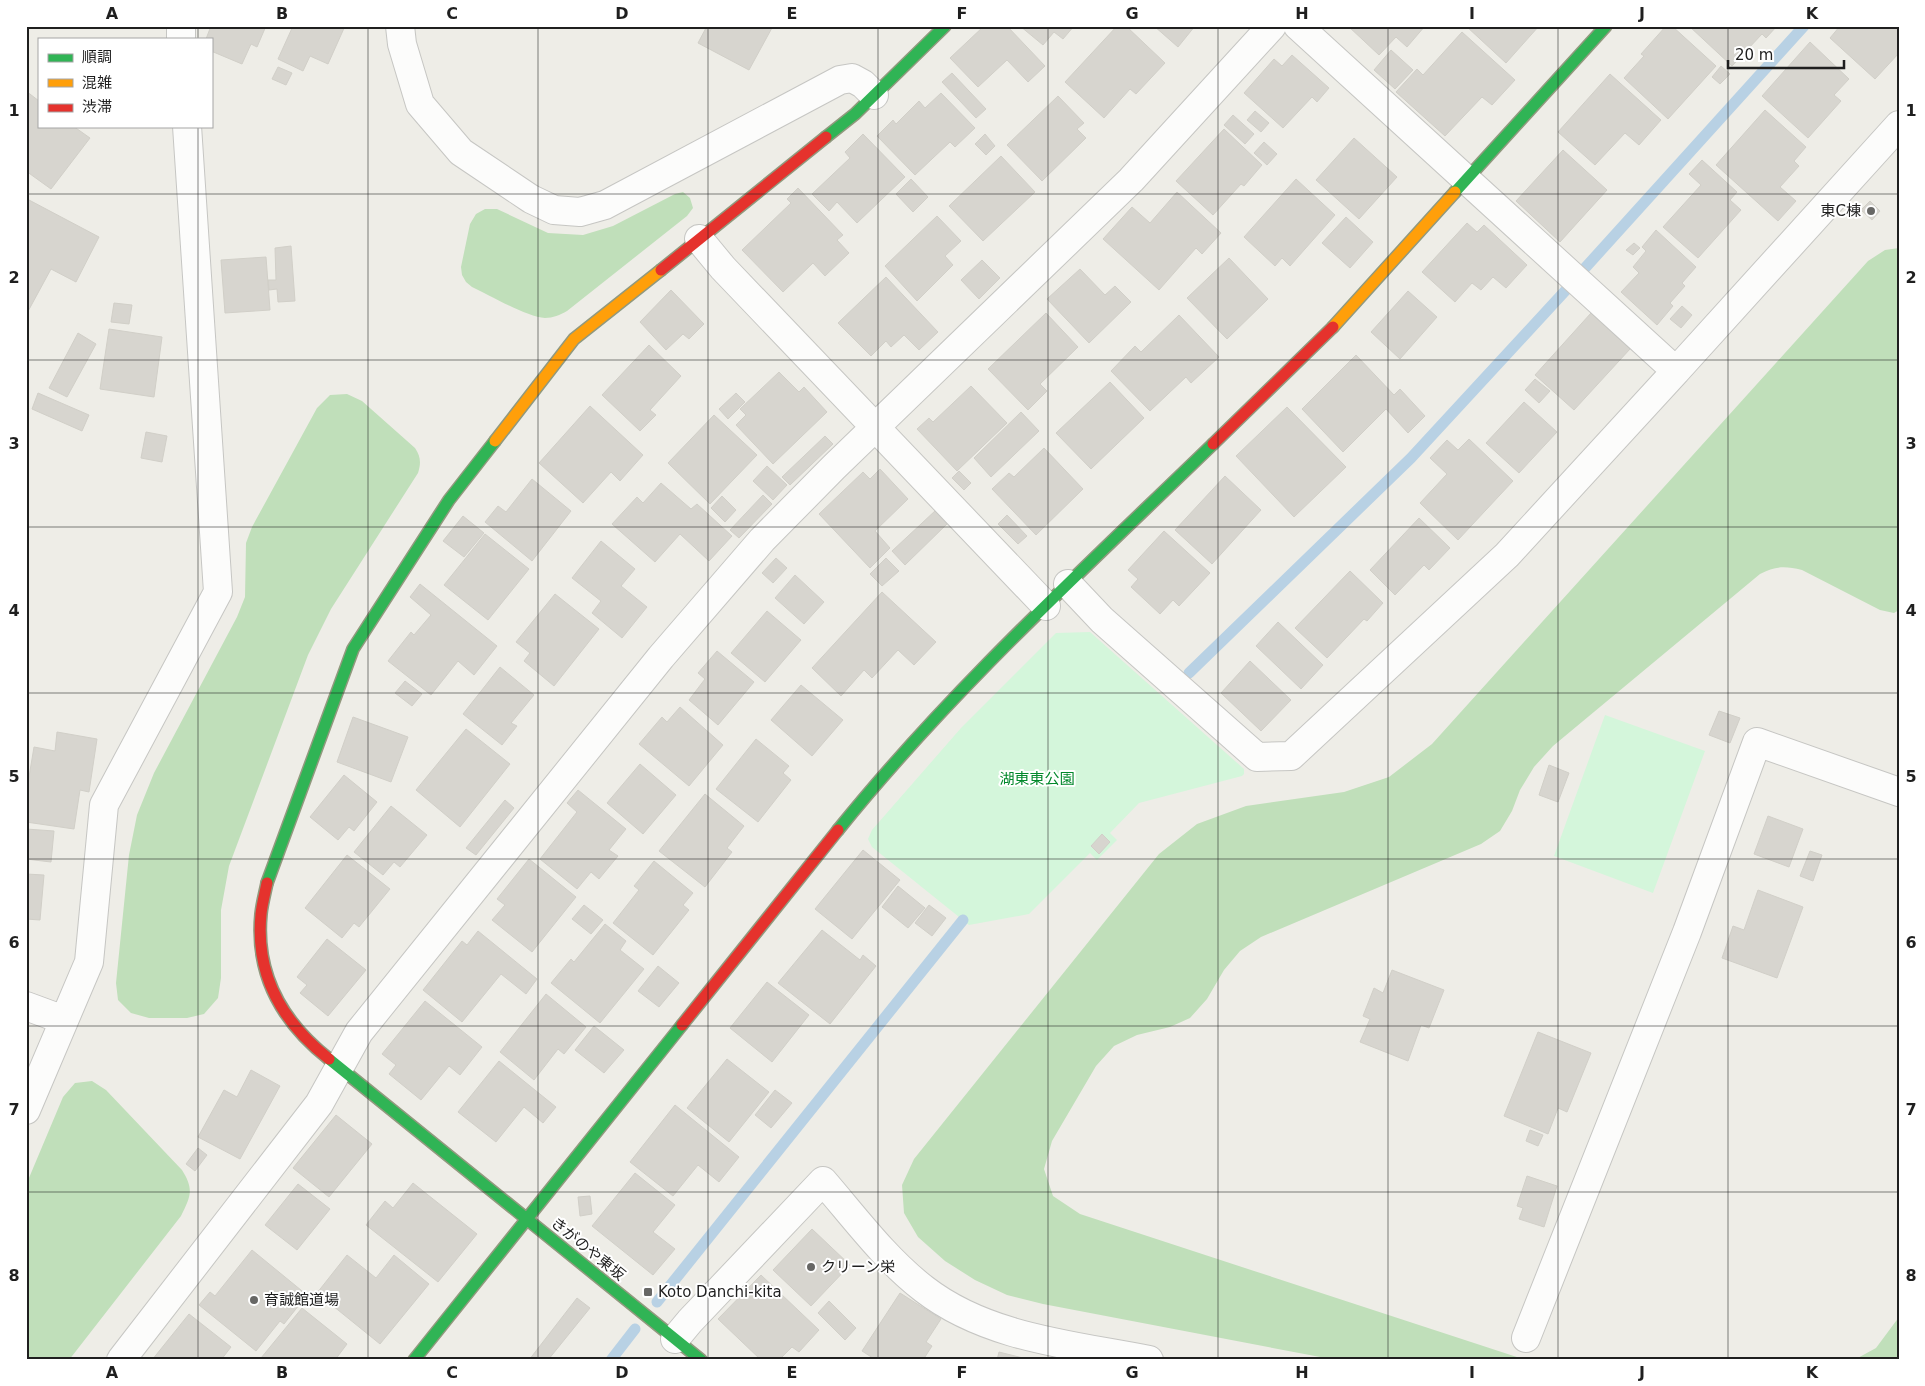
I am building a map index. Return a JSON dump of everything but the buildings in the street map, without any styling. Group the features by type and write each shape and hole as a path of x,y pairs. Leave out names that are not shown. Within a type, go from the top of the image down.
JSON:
{"street":[{"path":"400,26 402,44 420,104 461,152 531,199 554,210 580,212 605,204 840,80 852,78 863,84 874,96"},
{"name":"きがのや東坂","path":"701,1360 312,1046 288,1018 270,986 261,950 261,914 268,877 353,649 449,500 574,339 855,114 945,26"},
{"path":"121,1360 319,1104 359,1032 661,657 762,540 1131,180 1272,26"},
{"path":"1298,26 1676,371"},
{"path":"414,1360 881,778 942,710 1068,584 1306,354 1606,26"},
{"path":"1068,584 1102,620 1257,757 1291,756 1507,555 1899,125"},
{"path":"26,1110 89,962 104,805 218,592 187,128"},
{"path":"699,239 723,268 1046,606"},
{"path":"1526,1338 1687,932 1757,742 1899,792"},
{"path":"26,1006 64,1020"},
{"path":"675,1339 823,1181 893,1262 924,1289 958,1311 996,1327 1035,1338 1149,1360"}],"green space":[{"path":"683,192 690,198 693,208 687,216 567,311 556,316 537,317 518,310 472,287 462,275 461,267 470,224 476,214 485,209 497,209 548,233 583,235 613,226 675,194"},
{"path":"1899,248 1899,610 1894,613 1880,610 1802,570 1780,568 1770,569 1760,574 1553,746 1534,767 1520,790 1512,811 1500,831 1481,844 1261,937 1240,951 1224,970 1207,999 1190,1018 1170,1027 1137,1035 1114,1046 1096,1066 1052,1141 1044,1169 1053,1196 1080,1214 1526,1360 1336,1360 1043,1304 1007,1295 975,1280 945,1261 918,1237 904,1213 902,1185 914,1159 1159,854 1197,824 1246,806 1344,792 1389,777 1432,744 1868,261 1885,250"},
{"path":"347,394 362,401 415,448 420,460 418,473 331,609 308,655 229,866 221,910 221,978 218,998 204,1014 187,1018 149,1018 131,1013 118,1000 116,983 129,855 137,815 154,773 237,617 245,597 246,543 252,527 317,408 330,395"},
{"name":"湖東東公園","path":"1090,632 1244,769 1244,774 1139,803 1110,833 1117,840 1097,860 1090,853 1029,914 969,925 872,847 868,839 872,830 961,728 1056,633"},
{"path":"1605,715 1705,751 1653,893 1554,856"},
{"path":"92,1081 106,1090 182,1170 190,1188 189,1198 181,1216 69,1360 26,1360 26,1185 63,1097 75,1083"},
{"path":"1899,1317 1899,1360 1854,1360 1876,1348"}],"waterway":[{"path":"1585,268 1804,26"},
{"path":"1189,673 1411,458 1566,290"},
{"path":"657,1302 963,920"},
{"path":"611,1360 635,1329"}],"traffic: fast":[{"path":"826,137 855,114 945,26"},
{"path":"1455,192 1606,26"},
{"path":"267,883 353,649 449,500 495,441"},
{"path":"838,830 881,778 972,679 1067,584 1213,444"},
{"path":"414,1360 682,1025"},
{"path":"329,1059 701,1360"}],"traffic: slow":[{"path":"1333,327 1455,192"},
{"path":"495,441 574,339 661,270"}],"traffic: jam":[{"path":"661,270 826,137"},
{"path":"1213,444 1333,327"},
{"path":"682,1025 838,830"},
{"path":"267,883 261,910 260,936 262,957 267,977 285,1013 312,1045 329,1059"}],"place":[{"name":"東C棟","path":"1871,211"},
{"name":"クリーン栄","path":"811,1267"},
{"name":"Koto Danchi-kita","path":"648,1292"},
{"name":"育誠館道場","path":"254,1300"}]}
